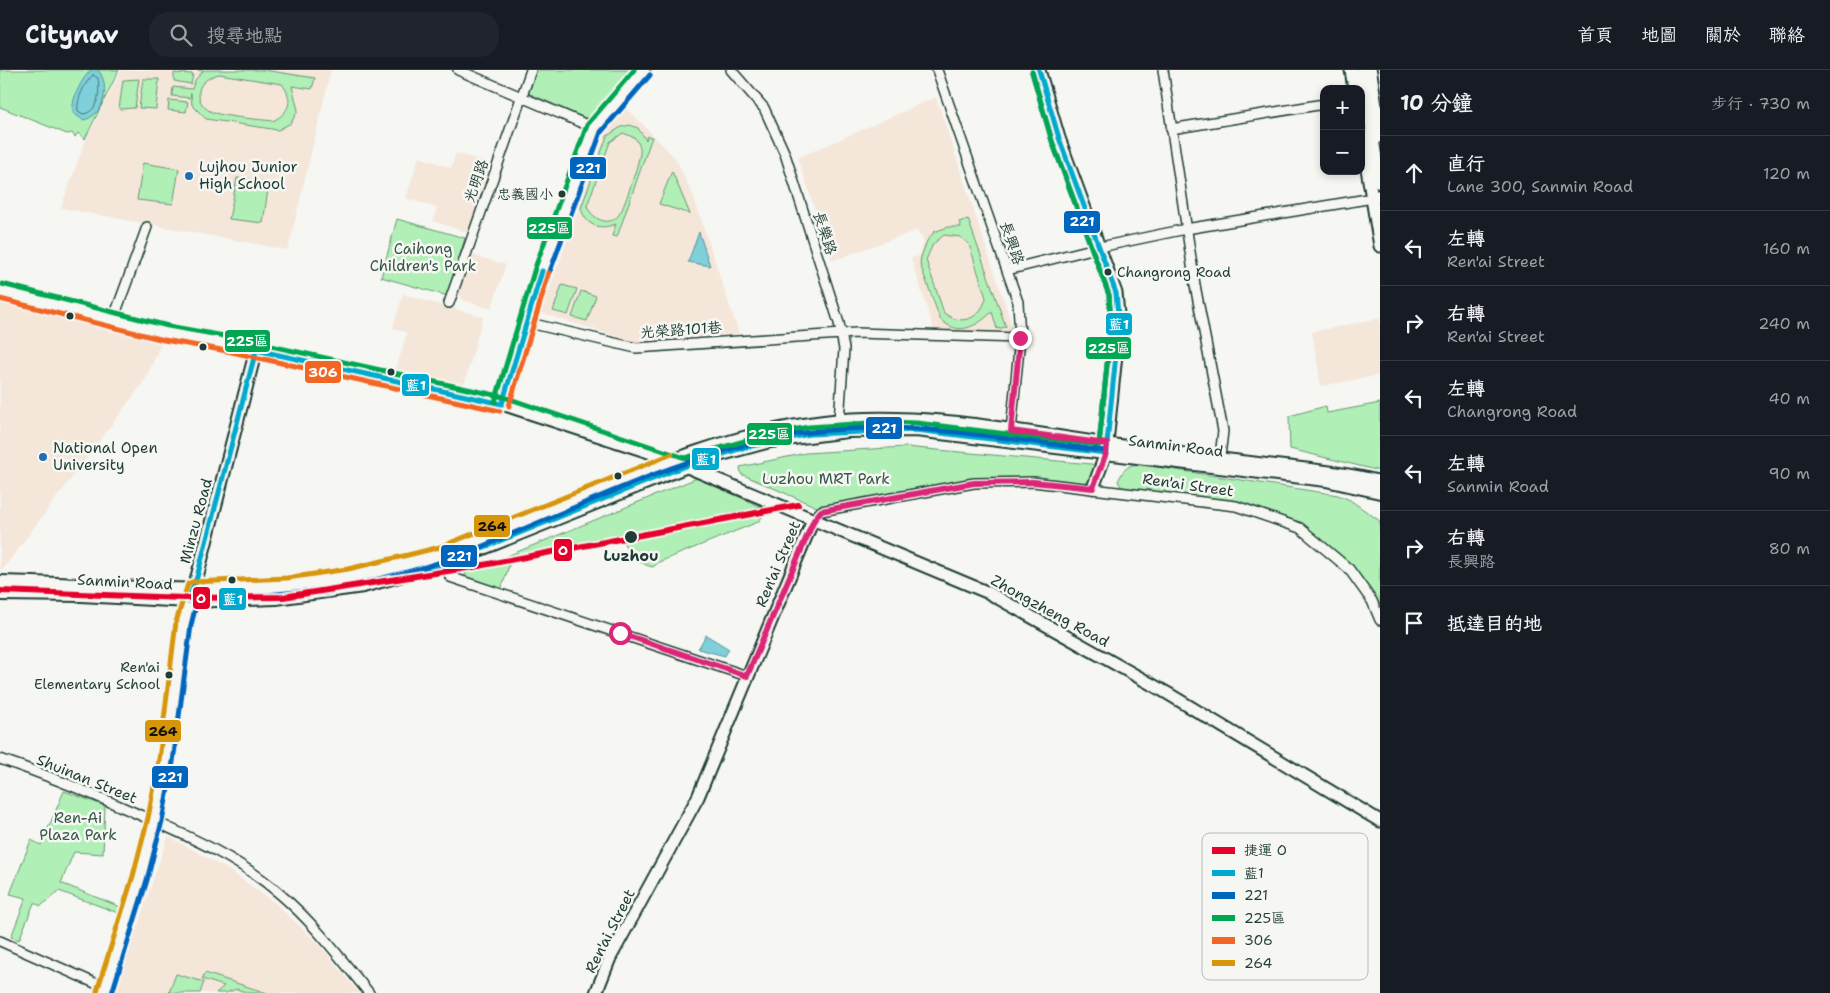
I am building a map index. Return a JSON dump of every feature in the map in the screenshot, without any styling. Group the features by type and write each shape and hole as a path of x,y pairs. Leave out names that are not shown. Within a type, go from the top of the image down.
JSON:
{"main road":[{"path":"1370,70 1380,136"},
{"name":"Sanmin Road","path":"0,594 81,595 188,601 276,598 326,593 363,586 444,558 755,434 839,421 910,420 1011,431 1107,449"},
{"name":"Sanmin Road","path":"680,463 770,441 809,434 884,429 936,432 1107,449 1237,465"},
{"path":"1237,465 1319,470 1380,482"},
{"path":"1237,465 1326,480 1380,492"},
{"name":"Sanmin Road","path":"0,582 134,589 236,590 307,585 444,558"}],"street":[{"path":"458,70 594,128"},
{"name":"光明路","path":"449,303 531,70"},
{"path":"502,404 525,322 594,128 644,70"},
{"name":"長樂路","path":"731,70 764,108 785,154 841,334 844,349 839,421"},
{"name":"長興路","path":"937,70 1018,302 1020,338 1011,431"},
{"path":"1039,70 1059,138 1116,293 1119,325 1107,449 1093,488"},
{"path":"1163,70 1186,229 1223,431 1220,464"},
{"path":"1350,70 1353,85"},
{"path":"1362,70 1380,183"},
{"path":"1171,129 1320,105"},
{"path":"1365,150 1376,197 1380,246"},
{"path":"1007,270 1100,247 1186,229 1376,197"},
{"path":"113,320 147,226"},
{"name":"Zhongzheng Road","path":"0,291 166,333 256,350 502,404 680,463 989,593 1178,700 1380,821"},
{"name":"光榮路101巷","path":"525,322 636,348 841,334 1020,338"},
{"name":"Minzu Road","path":"105,990 133,902 154,821 166,762 181,636 188,601 193,589 256,350"},
{"name":"Ren'ai Street","path":"596,993 610,958 698,797 747,676 814,520 821,511 974,483 1033,482 1236,506 1300,528 1349,569 1372,601 1380,620"},
{"path":"444,558 450,577 747,676"},
{"name":"Shuinan Street","path":"0,759 202,842 263,880 281,895 326,940 369,993"},
{"path":"0,941 105,990"}],"shaded area":[{"name":"Lujhou Junior High School","path":"121,70 331,70 288,250 61,208 84,144"},
{"path":"936,97 1014,331 934,331 911,258 919,256 924,242 917,230 832,261 798,158"},
{"path":"625,106 676,159 693,195 739,334 638,343 541,313 608,127"},
{"path":"456,153 491,164 469,233 433,221 437,208 406,198 419,157 451,168"},
{"path":"472,255 506,265 491,309 463,300 459,294"},
{"path":"403,294 483,317 463,388 396,369 407,333 393,328"},
{"name":"National Open University","path":"0,296 163,339 145,380 3,569 0,569"},
{"path":"1380,318 1380,375 1321,386 1312,332"},
{"path":"168,836 229,870 275,903 320,945 359,993 115,993"}],"green space":[{"path":"0,70 119,70 85,139 78,133 75,137 72,133 67,134 0,107"},
{"path":"198,70 264,70 315,78 312,89 292,86 298,110 291,123 278,130 206,119 192,105 191,93 190,98 172,96 173,87 192,89 195,80 203,71","holes":["219,74 282,84 288,95 288,105 283,114 273,121 215,113 205,107 199,97 199,91 204,82"]},
{"path":"537,70 633,70 593,116 585,118 528,93"},
{"path":"174,73 193,74 191,84 174,81"},
{"path":"139,79 135,108 119,109 123,80"},
{"path":"143,79 159,79 156,109 139,108"},
{"path":"169,100 188,102 186,112 168,110"},
{"path":"630,125 638,128 646,140 647,136 652,137 617,237 612,236 616,224 604,227 594,225 586,219 581,208 607,136 621,127","holes":["623,133 635,138 639,145 640,153 635,174 620,213 611,220 606,221 597,218 589,211 587,206 610,142"]},
{"path":"143,163 179,169 173,204 137,200"},
{"path":"672,171 690,214 659,204"},
{"path":"237,178 269,183 263,223 229,219"},
{"name":"Caihong Children's Park","path":"397,219 465,238 448,296 381,277"},
{"path":"968,219 1006,327 997,329 992,312 973,326 960,329 953,328 940,319 920,264 921,257 927,241 934,232 948,227 961,227 959,222","holes":["944,235 960,237 969,244 986,298 980,311 964,320 944,313 926,260 933,244"]},
{"path":"562,285 577,289 568,315 553,311"},
{"path":"581,291 596,296 587,321 572,317"},
{"path":"1380,403 1380,471 1290,449 1289,416 1326,406 1327,413"},
{"name":"Luzhou MRT Park","path":"905,447 1102,465 1093,488 975,480 819,508 741,474 740,467 806,453"},
{"path":"1138,464 1338,495 1350,500 1380,521 1380,606 1352,569 1317,536 1279,515 1238,503 1121,487 1118,481 1123,471 1128,467"},
{"path":"697,478 768,510 758,522 659,562 653,567 644,564 636,558 623,542 510,563 501,590 464,577 466,573"},
{"name":"Ren-Ai Plaza Park","path":"64,791 105,806 103,854 74,852 61,883 123,908 121,914 59,891 41,906 34,903 19,940 11,937 26,898 10,894 31,840 41,845"},
{"path":"205,973 267,993 249,993 236,989 226,993 216,993 224,986 202,979"},
{"path":"176,974 204,982 200,993 169,993"}],"water":[{"path":"91,70 98,70 102,76 105,92 96,113 90,118 83,120 73,113 73,108 80,84"},
{"path":"699,232 710,266 688,262"},
{"path":"706,635 729,649 725,656 698,649"}],"metro line":[{"name":"O","path":"0,591 184,598 283,597 473,567 798,505"}],"transit line":[{"name":"225區","path":"495,402 535,268 587,125 634,70"},
{"name":"藍1","path":"256,350 197,577 188,601 276,598 326,593 435,567 685,466 742,448 809,434 916,430 1106,453 1119,325 1116,293 1059,138 1039,70"},
{"name":"221","path":"1032,72 1052,141 1109,295 1111,325 1099,445 1095,445"},
{"name":"225區","path":"2,284 168,326 230,337 504,397 685,458 769,434 809,427 884,422 917,423 1099,445 1111,325 1109,295 1052,141 1032,72"},
{"name":"221","path":"549,274 601,132 650,75"},
{"name":"藍1","path":"502,404 542,271"},
{"name":"306","path":"509,406 549,273"},
{"name":"306","path":"0,299 164,340 227,351 500,411"},
{"name":"藍1","path":"256,350 502,404"},
{"name":"221","path":"112,993 147,880 162,821 173,762 191,625 198,597 229,597 322,589 384,578 414,570 469,552 676,466 744,445 779,437 820,431 902,428 984,435 1106,451"},
{"name":"264","path":"97,991 133,876 148,818 159,760 176,622 188,584 192,582 287,578 348,569 440,547 672,454"}],"place":[{"name":"Lujhou Junior High School","path":"189,176"},
{"name":"忠義國小","path":"562,194"},
{"name":"Changrong Road","path":"1108,272"},
{"name":"National Open University","path":"43,457"},
{"name":"Luzhou","path":"631,537"},
{"name":"Ren'ai Elementary School","path":"169,675"}],"route":[{"path":"620,633 747,676 814,520 821,511 974,483 1033,482 1093,488 1106,453 1107,444 1011,431 1020,338"}]}
